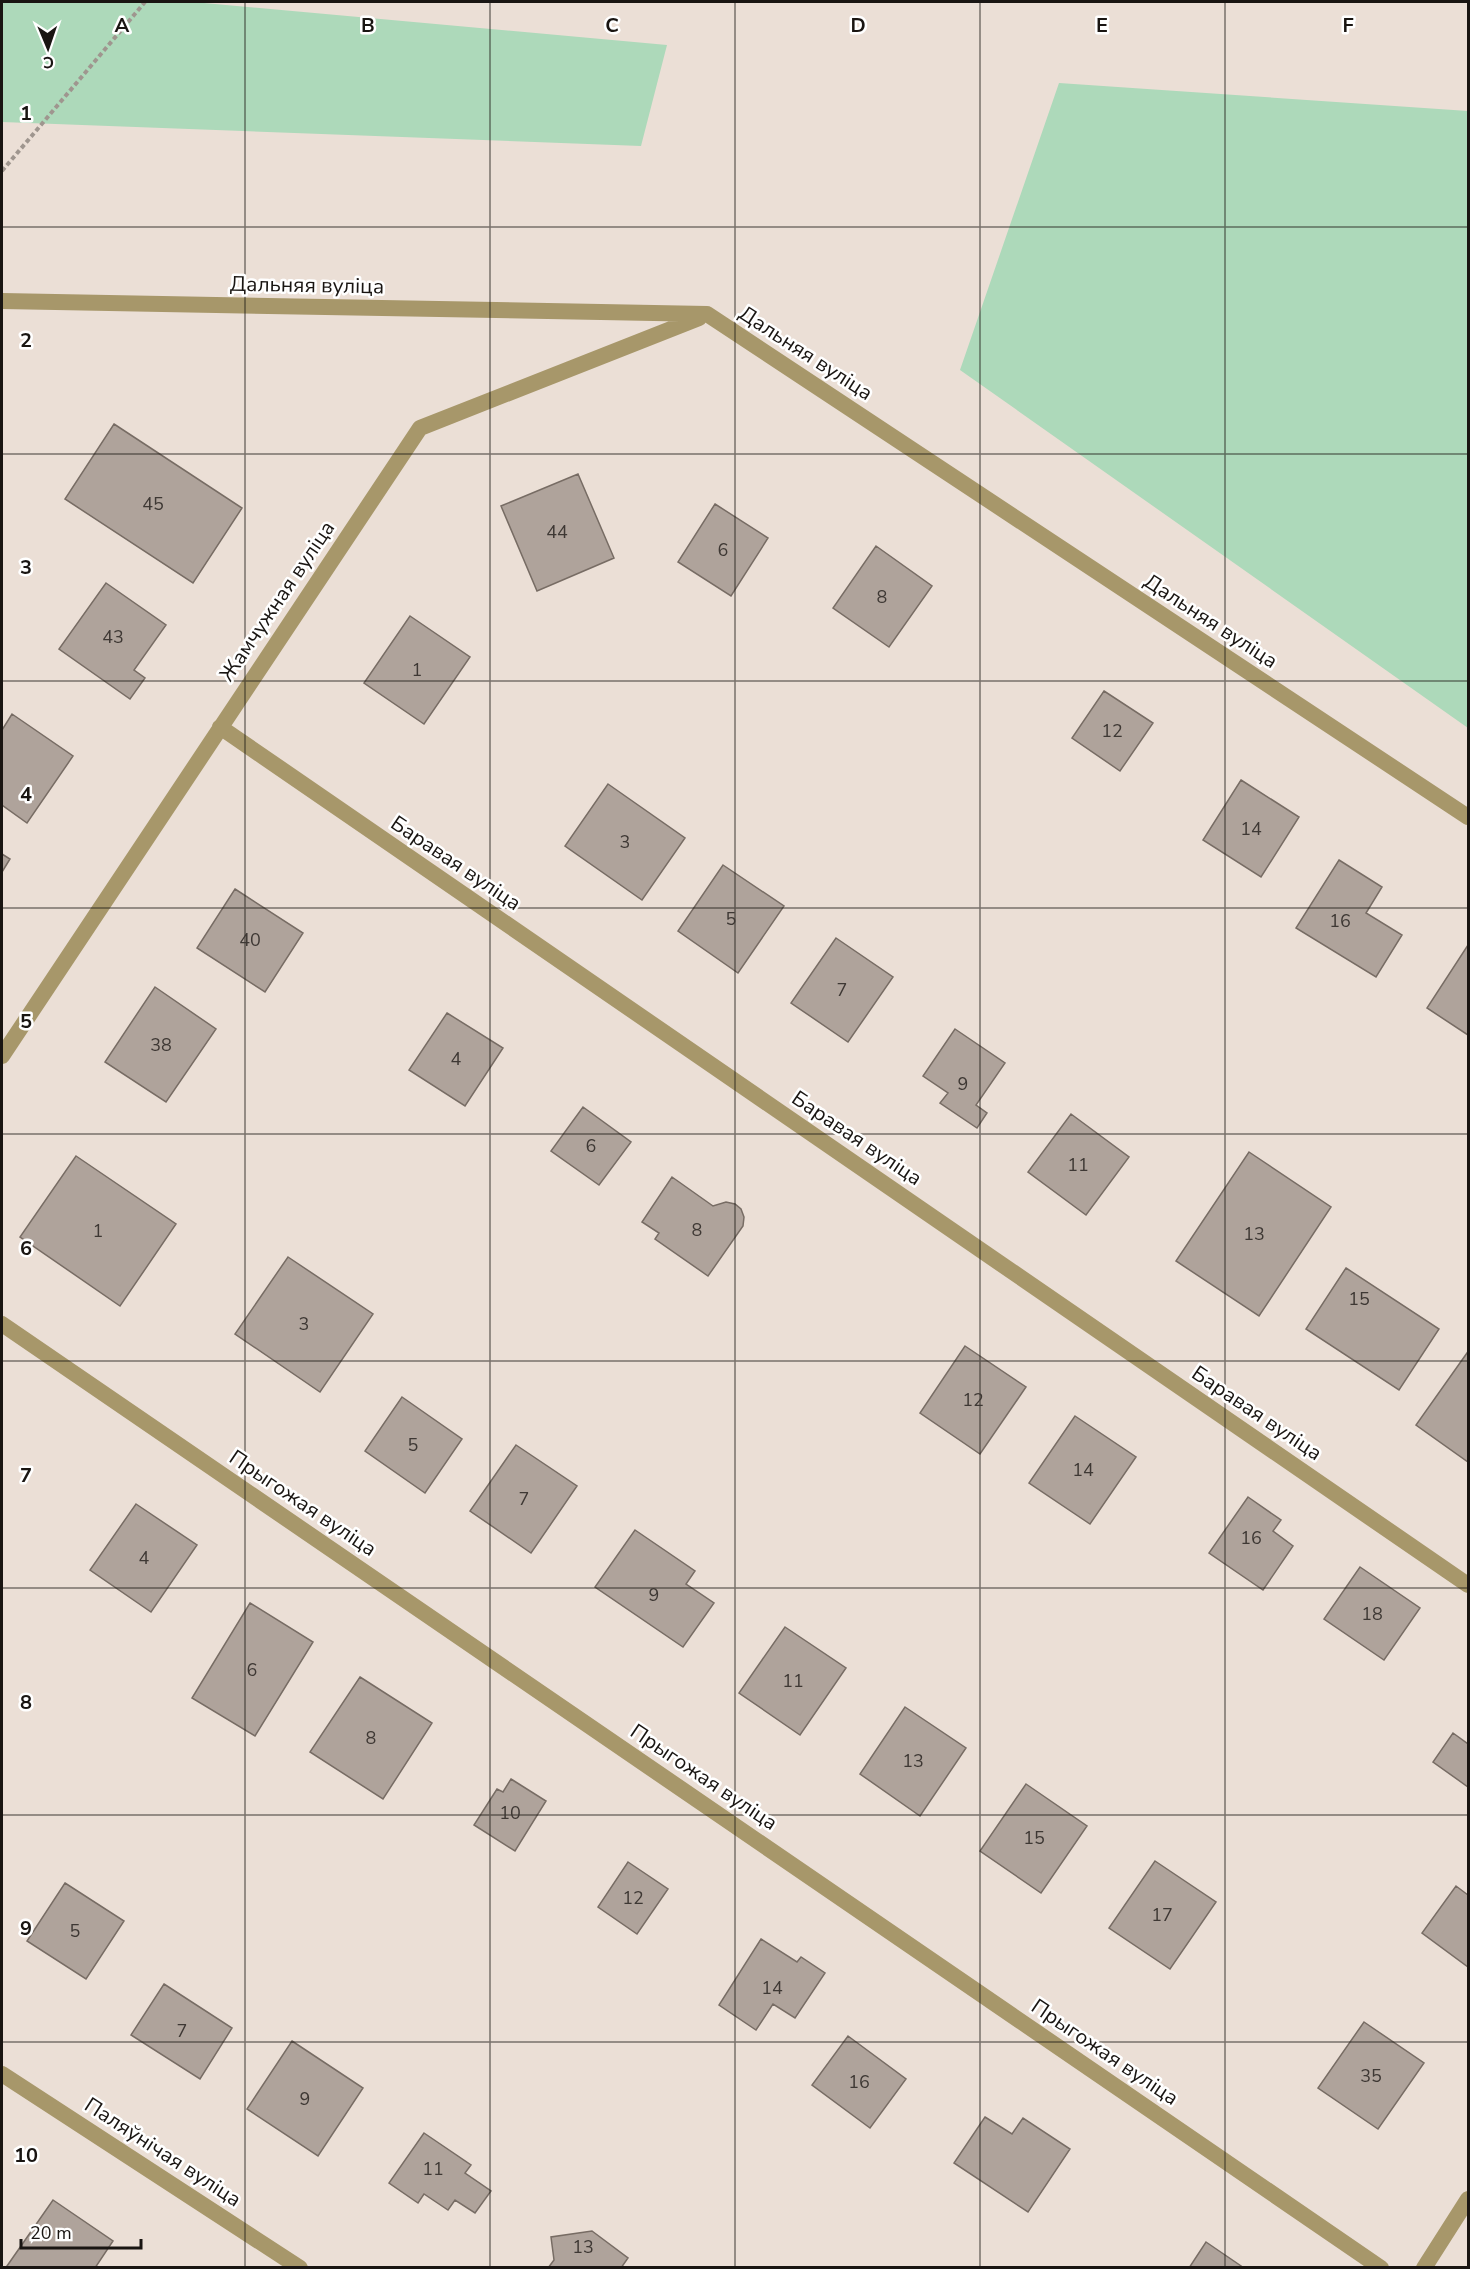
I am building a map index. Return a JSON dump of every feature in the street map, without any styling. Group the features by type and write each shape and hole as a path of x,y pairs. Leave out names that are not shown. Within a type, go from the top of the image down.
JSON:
{"street":[{"name":"Дальняя вуліца","path":"2,301 707,314 1468,817"},
{"name":"Жамчужная вуліца","path":"2,1056 420,428 707,314"},
{"name":"Баравая вуліца","path":"220,728 1468,1585"},
{"name":"Прыгожая вуліца","path":"2,1324 1381,2268"},
{"name":"Паляўнічая вуліца","path":"2,2074 300,2268"},
{"path":"1424,2268 1468,2199"}],"path":[{"path":"2,171 145,2"}],"green space":[{"path":"2,2 193,2 667,45 641,146 2,122"},
{"path":"1059,83 1468,111 1468,728 960,370"}],"building":[{"path":"114,424 242,508 193,583 65,499"},
{"path":"578,474 614,558 537,591 501,506"},
{"path":"715,504 768,538 731,596 678,562"},
{"path":"876,546 932,586 889,647 833,608"},
{"path":"106,583 166,625 134,670 145,678 130,699 59,649"},
{"path":"410,616 470,657 424,724 364,683"},
{"path":"1104,691 1153,723 1120,771 1072,738"},
{"path":"12,714 73,756 27,823 2,805 2,730"},
{"path":"1241,780 1299,817 1261,877 1203,840"},
{"path":"608,784 685,838 642,900 565,846"},
{"path":"2,854 10,859 2,872"},
{"path":"1339,860 1382,887 1366,913 1402,935 1376,977 1296,928"},
{"path":"723,865 784,906 738,973 678,931"},
{"path":"235,889 303,933 265,992 197,948"},
{"path":"836,938 893,977 848,1042 791,1003"},
{"path":"1468,945 1468,1035 1427,1008"},
{"path":"155,987 216,1029 166,1102 105,1062"},
{"path":"447,1013 503,1048 465,1106 409,1070"},
{"path":"955,1029 1005,1063 976,1105 987,1113 977,1128 940,1103 948,1093 923,1076"},
{"path":"583,1107 631,1142 599,1185 551,1151"},
{"path":"1071,1114 1129,1157 1086,1215 1028,1172"},
{"path":"1249,1152 1331,1207 1259,1316 1176,1261"},
{"path":"76,1156 176,1224 120,1306 20,1237"},
{"path":"672,1177 713,1206 726,1202 735,1204 741,1209 744,1217 743,1226 708,1276 655,1239 659,1233 642,1222"},
{"path":"288,1257 373,1314 320,1392 235,1334"},
{"path":"1346,1268 1439,1329 1399,1390 1306,1329"},
{"path":"965,1346 1026,1387 980,1454 920,1413"},
{"path":"1468,1354 1468,1462 1416,1425"},
{"path":"402,1397 462,1439 425,1493 365,1451"},
{"path":"1075,1416 1136,1457 1090,1524 1029,1483"},
{"path":"516,1445 577,1486 531,1553 470,1511"},
{"path":"1248,1497 1281,1520 1273,1531 1293,1546 1263,1590 1209,1553"},
{"path":"136,1504 197,1545 151,1612 90,1570"},
{"path":"635,1530 695,1571 686,1584 714,1603 683,1647 595,1587"},
{"path":"1360,1567 1420,1608 1384,1660 1324,1619"},
{"path":"250,1603 313,1642 255,1736 192,1698"},
{"path":"785,1627 846,1668 800,1735 739,1693"},
{"path":"360,1677 432,1723 383,1799 310,1752"},
{"path":"905,1707 966,1748 920,1816 860,1774"},
{"path":"1453,1733 1468,1744 1468,1787 1433,1762"},
{"path":"511,1779 546,1801 515,1851 474,1825 497,1789 503,1792"},
{"path":"1026,1784 1087,1826 1041,1893 980,1851"},
{"path":"1155,1861 1216,1902 1170,1969 1109,1928"},
{"path":"628,1862 668,1889 637,1934 598,1907"},
{"path":"65,1883 124,1921 86,1979 27,1941"},
{"path":"1456,1886 1468,1895 1468,1967 1422,1933"},
{"path":"761,1939 797,1962 801,1957 825,1973 795,2018 773,2004 756,2030 719,2005"},
{"path":"164,1984 232,2028 200,2079 131,2035"},
{"path":"1364,2022 1424,2063 1378,2129 1318,2088"},
{"path":"848,2036 906,2079 870,2128 812,2085"},
{"path":"292,2041 363,2088 318,2156 247,2109"},
{"path":"985,2117 1012,2134 1023,2118 1070,2149 1028,2212 954,2163"},
{"path":"424,2133 471,2165 465,2173 491,2191 475,2213 455,2200 448,2210 424,2194 418,2203 389,2183"},
{"path":"53,2200 113,2241 95,2268 9,2268 7,2266"},
{"path":"592,2231 628,2258 621,2268 548,2268 554,2260 551,2237"},
{"path":"1206,2242 1244,2268 1189,2268"}]}
